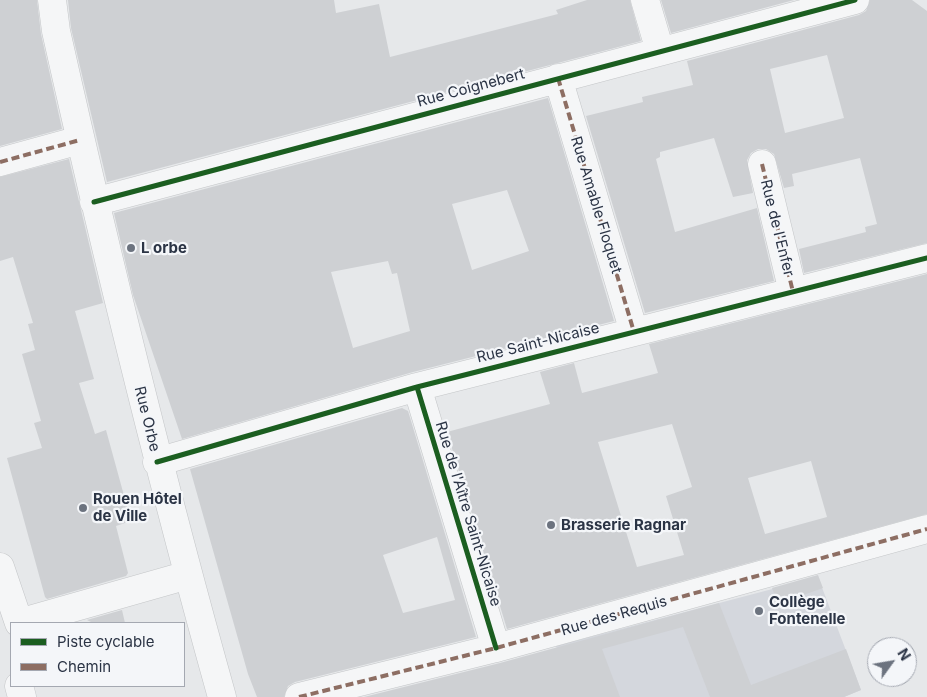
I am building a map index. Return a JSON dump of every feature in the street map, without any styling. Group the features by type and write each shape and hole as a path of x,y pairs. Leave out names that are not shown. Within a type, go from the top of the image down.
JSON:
{"street":[{"name":"Rue Orbe","path":"52,0 94,202 157,462 222,697"},
{"path":"645,0 660,51"},
{"name":"Rue Coignebert","path":"94,202 855,0"},
{"name":"Rue Amable Floquet","path":"558,78 634,332"},
{"path":"0,162 80,140"},
{"name":"Rue de l'Enfer","path":"762,164 793,292"},
{"name":"Rue Saint-Nicaise","path":"157,462 417,387 927,258"},
{"name":"Rue de l'Aître Saint-Nicaise","path":"417,387 496,648"},
{"name":"Rue des Requis","path":"299,697 496,648 927,529"},
{"path":"0,568 19,622"},
{"path":"23,622 188,575"}],"shaded area":[{"name":"Collège Fontenelle","path":"818,577 861,690 844,697 575,697 556,646"}],"building":[{"path":"0,0 37,0 41,34 62,129 0,146"},
{"path":"68,0 334,0 336,13 379,4 390,57 558,14 556,10 587,0 630,0 641,41 107,182 71,28"},
{"path":"661,0 794,0 671,33"},
{"path":"870,0 912,0 927,11 927,243 804,273 799,249 866,232 865,227 877,224 860,158 792,174 794,186 784,188 774,154 766,149 758,149 751,153 747,160 753,193 733,197 714,138 660,152 660,157 656,159 675,232 757,208 774,281 645,313 586,116 643,102 642,97 693,85 687,61 859,15 866,11","holes":["827,55 844,118 785,133 770,69"]},
{"path":"548,98 614,321 413,372 182,439 133,295 114,213","holes":["507,190 529,251 472,270 452,204","388,261 392,274 397,273 410,331 353,348 331,272"]},
{"path":"69,159 103,303 75,311 94,379 79,383 95,434 106,430 131,521 116,526 128,573 126,576 47,599 7,458 42,448 34,423 41,421 22,354 35,350 28,324 33,323 13,257 0,261 0,177"},
{"path":"927,274 927,514 507,629 447,432 550,404 540,372 574,363 582,393 658,373 649,344","holes":["672,424 692,487 666,496 684,555 637,567 598,442","811,461 827,517 765,534 748,478"]},
{"path":"402,408 408,411 476,637 295,682 288,686 284,697 257,697 248,674 190,469","holes":["437,537 455,600 403,613 383,555"]},
{"path":"818,575 823,588 778,604 772,588"},
{"path":"719,603 751,685 846,649 861,690 844,697 710,697 683,627 602,649 620,697 364,697 500,663"},
{"path":"122,610 125,622 91,622 87,620"}],"marked path":[{"path":"558,78 634,332"},
{"path":"0,162 80,140"},
{"path":"762,164 793,292"},
{"path":"299,697 496,648 927,529"}],"cycle path":[{"path":"94,202 855,0"},
{"path":"157,462 417,387 927,258"},
{"path":"417,387 496,648"}],"place":[{"name":"L orbe","path":"131,248"},
{"name":"Rouen Hôtel de Ville","path":"83,508"},
{"name":"Brasserie Ragnar","path":"551,525"},
{"name":"Collège Fontenelle","path":"759,611"}]}
